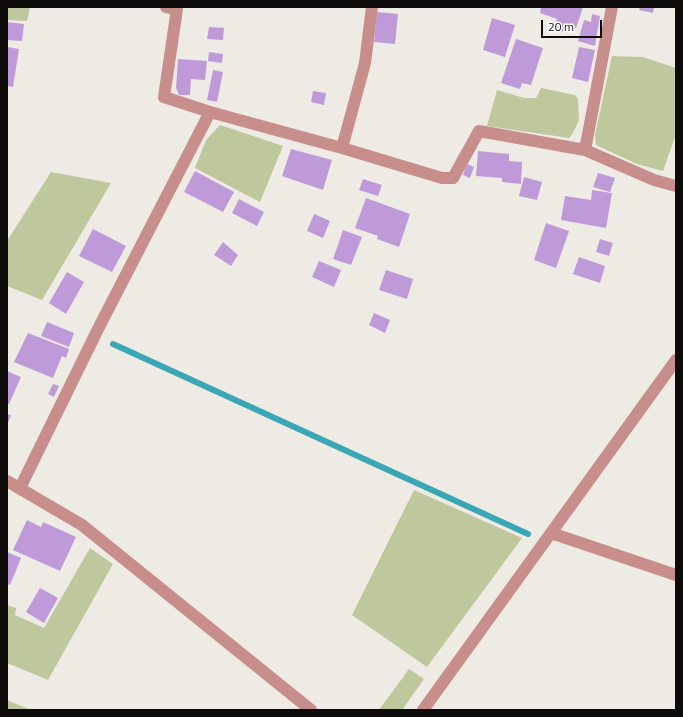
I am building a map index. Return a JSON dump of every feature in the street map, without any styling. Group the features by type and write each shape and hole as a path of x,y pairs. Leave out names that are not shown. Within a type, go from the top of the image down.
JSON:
{"street":[{"path":"342,148 365,63 372,7"},
{"path":"585,150 612,7"},
{"path":"173,8 164,97 210,112 342,148 442,178 453,178 478,131 585,150 654,180 676,186"},
{"path":"20,488 99,328 210,112"},
{"path":"423,710 676,360"},
{"path":"7,481 82,525 311,710"},
{"path":"551,533 676,575"}],"green space":[{"path":"7,7 30,7 27,21 7,20"},
{"path":"612,56 643,57 676,68 676,134 663,171 637,164 596,145 595,135"},
{"path":"541,88 575,95 578,99 579,120 569,138 487,126 497,90 524,98 536,98"},
{"path":"220,125 283,146 260,202 195,168 206,140"},
{"path":"51,172 111,183 42,300 7,286 7,241"},
{"path":"414,490 522,538 427,667 352,615"},
{"path":"90,548 113,564 48,680 7,663 7,605 16,608 15,615 44,628"},
{"path":"409,669 424,679 402,710 379,710"},
{"path":"7,700 31,710 7,710"}],"building":[{"path":"541,7 583,7 576,28 571,27 568,33 554,29 557,19 540,13"},
{"path":"640,7 654,7 653,13 639,10"},
{"path":"377,12 398,14 395,44 374,42"},
{"path":"592,14 600,16 595,46 578,41 584,20 591,22"},
{"path":"492,18 515,25 505,57 483,50"},
{"path":"7,22 24,24 22,41 7,40"},
{"path":"209,27 224,28 223,40 207,39"},
{"path":"516,39 543,48 531,85 522,83 520,89 501,83"},
{"path":"7,47 19,49 13,87 7,86"},
{"path":"579,47 595,50 588,82 572,78"},
{"path":"209,52 223,54 222,63 208,61"},
{"path":"178,59 207,61 205,80 191,79 190,95 179,95 176,88"},
{"path":"213,70 223,72 217,102 207,100"},
{"path":"313,91 326,93 324,105 311,102"},
{"path":"291,149 332,160 323,190 282,176"},
{"path":"478,151 509,154 509,161 522,162 521,184 502,182 502,178 476,176"},
{"path":"467,164 474,167 470,178 463,175"},
{"path":"195,171 234,192 223,212 184,192"},
{"path":"598,173 615,178 610,192 593,187"},
{"path":"524,177 542,182 537,200 519,196"},
{"path":"363,179 382,185 378,196 359,190"},
{"path":"592,190 612,193 606,228 561,220 565,196 591,200"},
{"path":"366,198 410,214 399,247 377,239 378,236 355,228"},
{"path":"239,199 264,212 257,226 232,213"},
{"path":"314,214 330,221 323,238 307,231"},
{"path":"546,223 569,231 556,268 534,260"},
{"path":"93,229 126,246 112,272 79,256"},
{"path":"343,230 362,237 351,265 333,259"},
{"path":"600,239 613,243 609,256 596,252"},
{"path":"223,242 238,255 231,266 214,255"},
{"path":"579,257 605,266 600,283 573,274"},
{"path":"319,261 341,270 334,287 312,277"},
{"path":"386,270 413,279 407,299 379,290"},
{"path":"67,272 84,282 66,314 49,303"},
{"path":"374,313 390,320 385,333 369,325"},
{"path":"47,322 74,333 69,347 41,336"},
{"path":"28,333 69,349 66,358 62,356 53,378 14,362"},
{"path":"7,371 21,377 9,404 7,403"},
{"path":"53,384 59,386 54,397 48,394"},
{"path":"7,414 11,415 7,426"},
{"path":"27,520 41,527 43,522 76,537 60,571 13,550"},
{"path":"7,552 21,558 10,585 7,584"},
{"path":"40,588 58,598 44,623 26,612"}],"waterway":[{"path":"113,344 528,534"}]}
